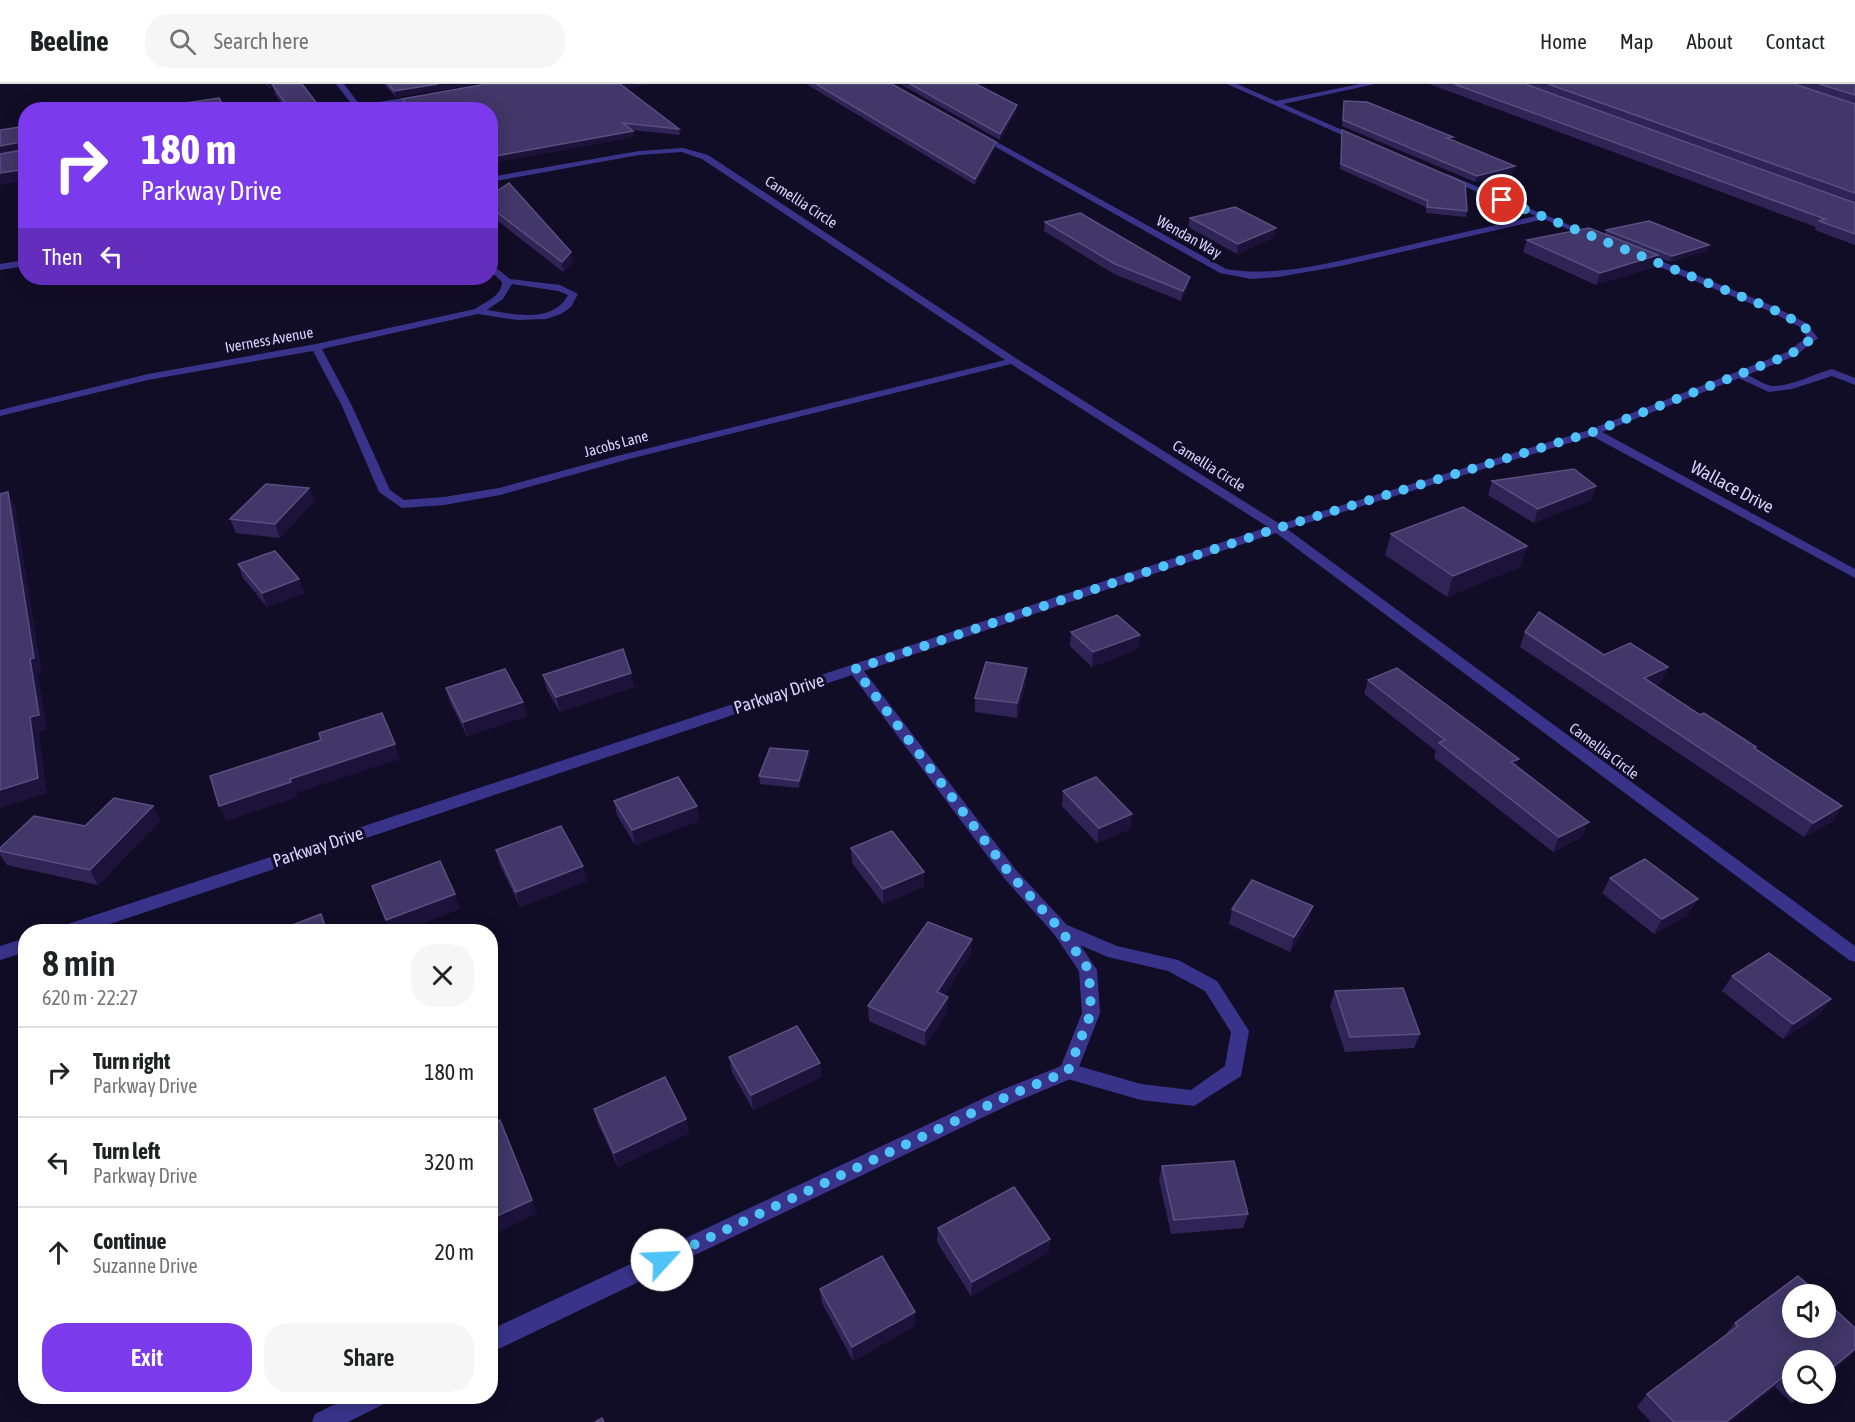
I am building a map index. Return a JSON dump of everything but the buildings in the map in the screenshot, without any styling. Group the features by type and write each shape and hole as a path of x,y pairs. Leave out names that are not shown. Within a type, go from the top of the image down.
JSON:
{"street":[{"path":"340,84 354,102"},
{"path":"1231,84 1372,144"},
{"path":"1276,103 1371,84"},
{"path":"392,102 435,94"},
{"name":"Wendan Way","path":"973,131 1223,271 1251,276 1278,274 1341,263 1543,217"},
{"name":"Camellia Circle","path":"498,179 639,153 683,150 705,157 1013,361 1278,528 1855,955"},
{"path":"1436,172 1608,243"},
{"name":"Parkway Drive","path":"89,924 1278,528 1593,432 1791,354 1813,338 1803,325 1770,308 1630,252"},
{"path":"0,267 18,264"},
{"path":"478,311 510,318 531,318 548,315 571,302 573,294 561,288 507,281 498,273"},
{"name":"Iverness Avenue","path":"0,413 148,377 316,347 478,311 500,297 507,287 507,281"},
{"name":"Jacobs Lane","path":"316,347 347,406 385,492 402,504 444,501 500,491 625,457 1013,361"},
{"path":"1737,375 1769,389 1788,387 1832,372 1855,382"},
{"name":"Wallace Drive","path":"1593,432 1855,574"},
{"path":"855,669 1010,874 1060,929 1089,970 1091,1013 1068,1071"},
{"path":"498,1338 1006,1097 1068,1071 1141,1092 1194,1098 1233,1071 1240,1031 1211,986 1172,965 1114,952 1060,929"},
{"path":"0,953 18,947"},
{"path":"323,1422 360,1404"}],"route":[{"path":"662,1260 1006,1097 1068,1071 1091,1013 1089,970 1060,929 1010,874 855,669 1278,528 1593,432 1791,354 1813,338 1803,325 1770,308 1502,200"}]}
